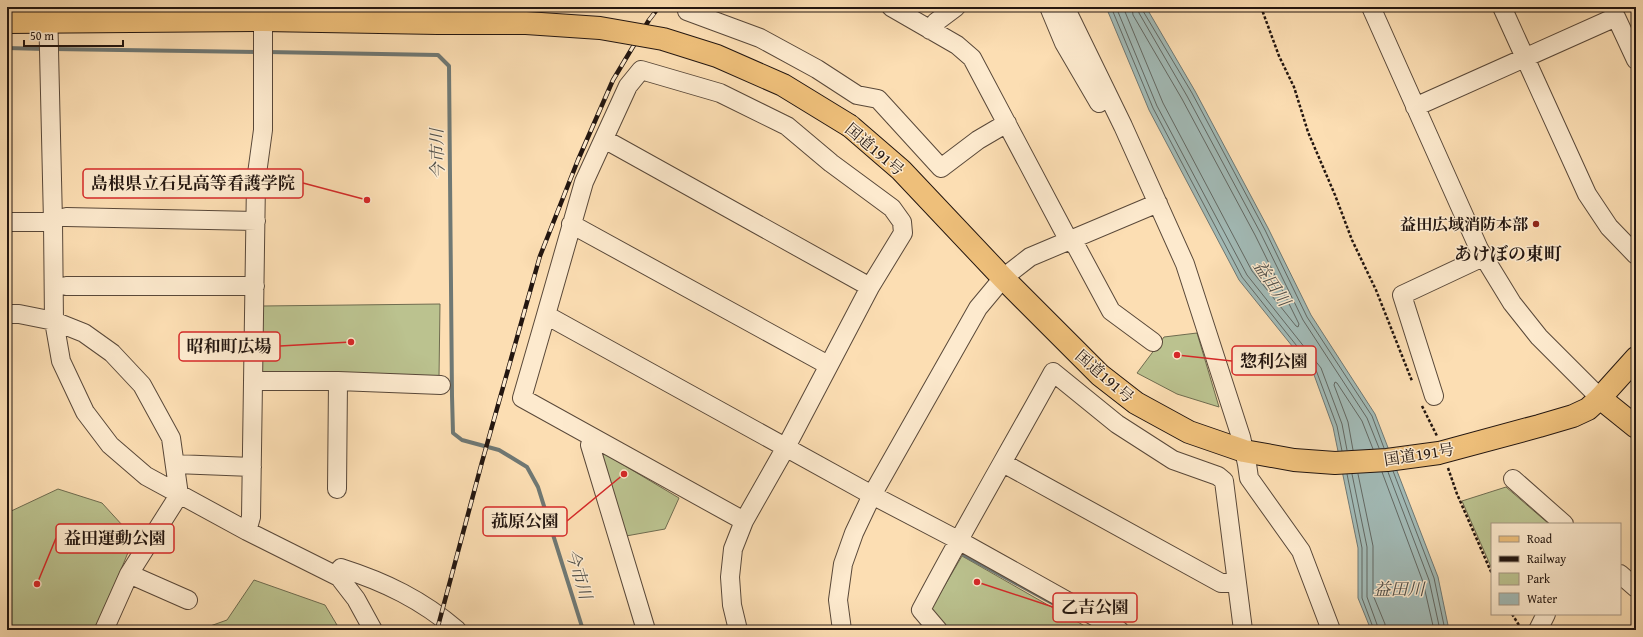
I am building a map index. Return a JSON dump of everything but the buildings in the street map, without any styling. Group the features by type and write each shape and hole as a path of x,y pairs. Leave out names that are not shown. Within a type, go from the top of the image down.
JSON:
{"main road":[{"name":"国道191号","path":"7,22 48,14 263,20 306,14 360,14 438,23 526,23 600,28 663,40 717,56 783,85 850,126 902,170 1003,278 1100,375 1136,403 1189,432 1244,451 1294,460 1335,463 1387,460 1441,451 1505,436 1573,416 1588,409 1636,358"},
{"path":"1600,398 1636,428"}],"street":[{"path":"688,7 688,11 760,38 817,69 857,95 878,99 941,168 978,140 1007,123"},
{"path":"891,7 957,45 972,58 1069,241 1076,246 1111,311 1153,342"},
{"path":"930,30 936,22 956,7"},
{"path":"1049,7 1064,43 1111,122 1123,126"},
{"path":"1065,7 1123,126 1185,264 1244,451 1249,478 1301,551 1331,630"},
{"path":"1371,7 1483,256 1512,303 1539,337 1600,398"},
{"path":"1502,7 1588,194 1609,227 1636,255"},
{"path":"1415,107 1525,59 1617,12 1636,60"},
{"path":"48,14 60,219 54,321 61,361 85,412 110,445 146,476 246,531 339,578 356,599 373,630"},
{"path":"246,531 251,517 256,181 263,130 263,20"},
{"path":"738,630 732,605 730,577 733,549 744,521 786,447 870,287 903,233 902,222 892,208 831,163 787,126 720,93 640,70 628,86 584,182 522,398 744,521"},
{"path":"604,139 870,287"},
{"path":"842,630 838,600 843,564 854,533 872,495 978,308 1003,278 1030,257 1158,203"},
{"path":"7,222 60,219 256,221"},
{"path":"571,224 828,365"},
{"path":"1428,400 1402,295 1483,256"},
{"path":"66,286 255,286"},
{"path":"7,314 19,314 54,321 84,333 112,353 142,385 172,438 179,495 129,574 104,630"},
{"path":"546,314 1119,630"},
{"path":"938,630 921,610 958,540 1003,463 1053,372 1117,424 1173,460 1218,476 1224,481 1243,630"},
{"path":"254,381 338,381 440,385"},
{"path":"337,489 338,381"},
{"path":"593,438 590,445 646,630"},
{"path":"1003,463 1221,583 1237,583"},
{"path":"175,464 252,467"},
{"path":"1513,479 1563,523"},
{"path":"339,578 341,568 374,579 413,598 441,616 457,630"},
{"path":"129,574 188,600"},
{"path":"1621,575 1636,588"},
{"path":"1538,630 1546,615"}],"path":[{"path":"1261,7 1279,56 1294,86 1308,132 1335,195 1352,240 1376,290 1413,385"},
{"path":"1428,400 1441,451 1457,494 1491,572"},
{"path":"1513,615 1522,630"}],"green space":[{"path":"440,304 439,377 262,377 262,306"},
{"path":"1197,333 1219,407 1177,394 1137,373 1164,337"},
{"path":"600,451 679,498 665,529 626,536"},
{"path":"1506,487 1548,523 1491,523 1491,567 1462,501"},
{"path":"58,489 102,503 134,538 96,630 7,630 7,513"},
{"path":"962,556 1090,629 949,630 931,609"},
{"path":"254,580 325,605 340,630 199,630 227,620"}],"water":[{"name":"益田川","path":"1106,7 1146,7 1195,91 1268,228 1311,315 1375,414 1438,577 1449,630 1371,630 1358,598 1358,548 1333,427 1313,372 1239,280 1149,110"}],"waterway":[{"name":"今市川","path":"7,48 45,49"},
{"name":"今市川","path":"53,49 259,52"},
{"name":"今市川","path":"267,52 438,55 449,66 453,433 462,440 499,450 527,467 538,487 583,630"},
{"path":"964,555 1076,616"}],"railway":[{"path":"437,630 482,462 540,256 578,160 613,80 649,20 659,7"}],"place":[{"name":"島根県立石見高等看護学院","path":"367,200"},
{"name":"益田広域消防本部","path":"1536,224"},
{"name":"昭和町広場","path":"351,342"},
{"name":"惣利公園","path":"1177,355"},
{"name":"菰原公園","path":"624,474"},
{"name":"乙吉公園","path":"977,582"},
{"name":"益田運動公園","path":"37,584"}],"district":[{"name":"あけぼの東町","path":"1508,254"}]}
